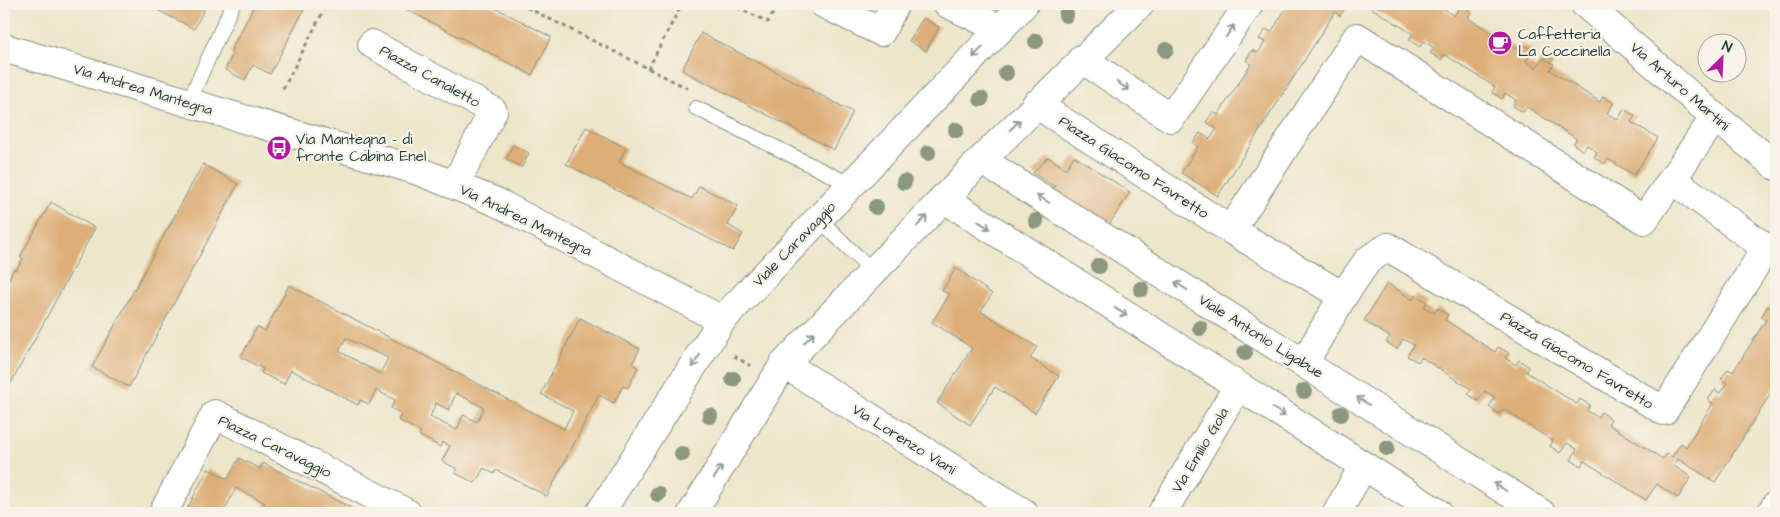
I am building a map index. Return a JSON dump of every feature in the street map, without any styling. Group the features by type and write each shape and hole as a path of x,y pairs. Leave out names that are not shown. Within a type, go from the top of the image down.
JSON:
{"street":[{"path":"824,4 881,32 895,4"},
{"path":"948,4 1000,29"},
{"name":"Viale Caravaggio","path":"600,513 722,320 1024,4"},
{"path":"692,513 784,364 943,198 1036,104 1140,4"},
{"path":"1082,59 1171,118 1249,4"},
{"name":"Via Arturo Martini","path":"1585,4 1715,117 1776,166"},
{"path":"1231,230 1356,36 1644,220 1715,117"},
{"name":"Piazza Canaletto","path":"372,44 493,111 455,185"},
{"name":"Via Andrea Mantegna","path":"4,48 416,170 496,202 722,320"},
{"name":"Piazza Giacomo Favretto","path":"1036,104 1231,230 1343,296"},
{"name":"Viale Antonio Ligabue","path":"981,160 1541,513"},
{"name":"Piazza Giacomo Favretto","path":"1304,363 1343,296 1368,260 1388,247 1664,411 1766,248 1673,180"},
{"path":"943,198 1438,513"},
{"name":"Via Lorenzo Viani","path":"784,364 1024,513"},
{"name":"Via Emilio Gola","path":"1162,513 1238,386"},
{"name":"Piazza Caravaggio","path":"163,513 215,414 407,513"},
{"path":"1337,513 1363,466"},
{"path":"1771,513 1776,504"}],"lane":[{"path":"188,103 233,4"},
{"path":"696,108 851,185"},
{"path":"819,218 873,272"}],"path":[{"path":"283,89 327,4"},
{"path":"520,4 692,91 696,108"},
{"path":"648,69 682,4"},
{"path":"730,4 768,22 778,4"},
{"path":"734,356 757,370"}],"building":[{"path":"146,4 207,4 194,29"},
{"path":"255,4 307,4 270,74 253,65 245,80 225,70 233,54 230,52"},
{"path":"396,4 488,4 551,37 532,75"},
{"path":"1289,4 1348,4 1340,16 1335,12 1218,196 1181,173 1198,147 1193,143 1200,133 1210,139 1217,129 1206,122 1213,112 1218,115 1251,64 1246,60 1252,50 1258,53 1265,42 1259,39 1266,29 1271,32"},
{"path":"1365,4 1447,4 1444,9 1454,16 1461,5 1471,12 1468,18 1519,50 1522,44 1533,51 1526,61 1536,68 1543,58 1554,64 1550,70 1600,102 1603,96 1614,103 1607,113 1618,120 1624,109 1635,116 1631,122 1658,138 1634,175 1608,159 1604,164 1594,157 1597,152 1587,145 1583,151 1573,144 1577,139 1527,107 1523,112 1513,106 1516,100 1505,93 1502,99 1492,92 1495,87 1444,54 1441,60 1430,53 1434,48 1424,41 1420,47 1409,40 1413,34"},
{"path":"923,18 939,27 926,51 909,41"},
{"path":"701,33 853,112 834,150 682,70"},
{"path":"586,127 626,148 619,162 692,199 699,186 738,206 728,225 743,234 733,251 566,164"},
{"path":"513,145 529,153 522,167 506,159"},
{"path":"1074,156 1130,192 1109,225 1053,190 1055,187 1033,173 1048,157 1066,169"},
{"path":"203,164 238,184 129,387 92,367"},
{"path":"51,202 95,228 4,396 4,287 14,269 16,270 23,259 20,257"},
{"path":"956,268 992,294 981,311 1037,347 1030,358 1059,376 1035,413 995,387 970,425 937,403 972,348 932,322 950,294 942,291"},
{"path":"1387,283 1413,300 1416,295 1427,302 1424,307 1434,313 1438,308 1448,315 1445,320 1495,352 1498,347 1509,353 1505,358 1516,365 1519,360 1529,367 1526,372 1577,404 1580,399 1590,405 1587,411 1598,417 1601,412 1611,419 1608,424 1663,459 1667,454 1672,457 1681,443 1686,447 1713,403 1708,400 1715,390 1720,393 1727,383 1721,379 1728,369 1733,372 1766,320 1761,317 1768,306 1773,310 1776,305 1776,385 1715,482 1678,459 1674,466 1691,477 1678,498 1657,484 1646,500 1584,461 1581,466 1571,460 1577,449 1567,443 1560,453 1550,446 1553,441 1503,409 1499,414 1489,407 1495,397 1485,391 1478,401 1468,394 1471,389 1421,357 1418,362 1407,356 1414,345 1403,339 1397,349 1386,342 1390,337 1364,321"},
{"path":"289,285 564,429 573,411 541,394 580,318 640,349 632,364 638,367 628,388 623,386 614,403 599,395 547,496 496,470 494,474 484,468 475,483 455,473 457,469 442,461 450,446 442,442 440,447 419,435 421,432 398,420 401,414 391,408 395,400 376,390 369,404 360,400 358,405 291,370 284,384 261,373 263,369 241,357 257,327 265,331","holes":["346,338 388,358 380,374 339,351","456,393 484,408 477,422 463,415 457,430 430,417 436,403 449,410"]},
{"path":"239,458 260,469 263,463 361,513 264,513 261,512 265,503 236,488 223,513 185,513 208,469 228,479"}],"place":[{"name":"Caffetteria La Coccinella","path":"1500,43"},
{"name":"Via Mantegna - di fronte Cabina Enel","path":"279,148"}]}
